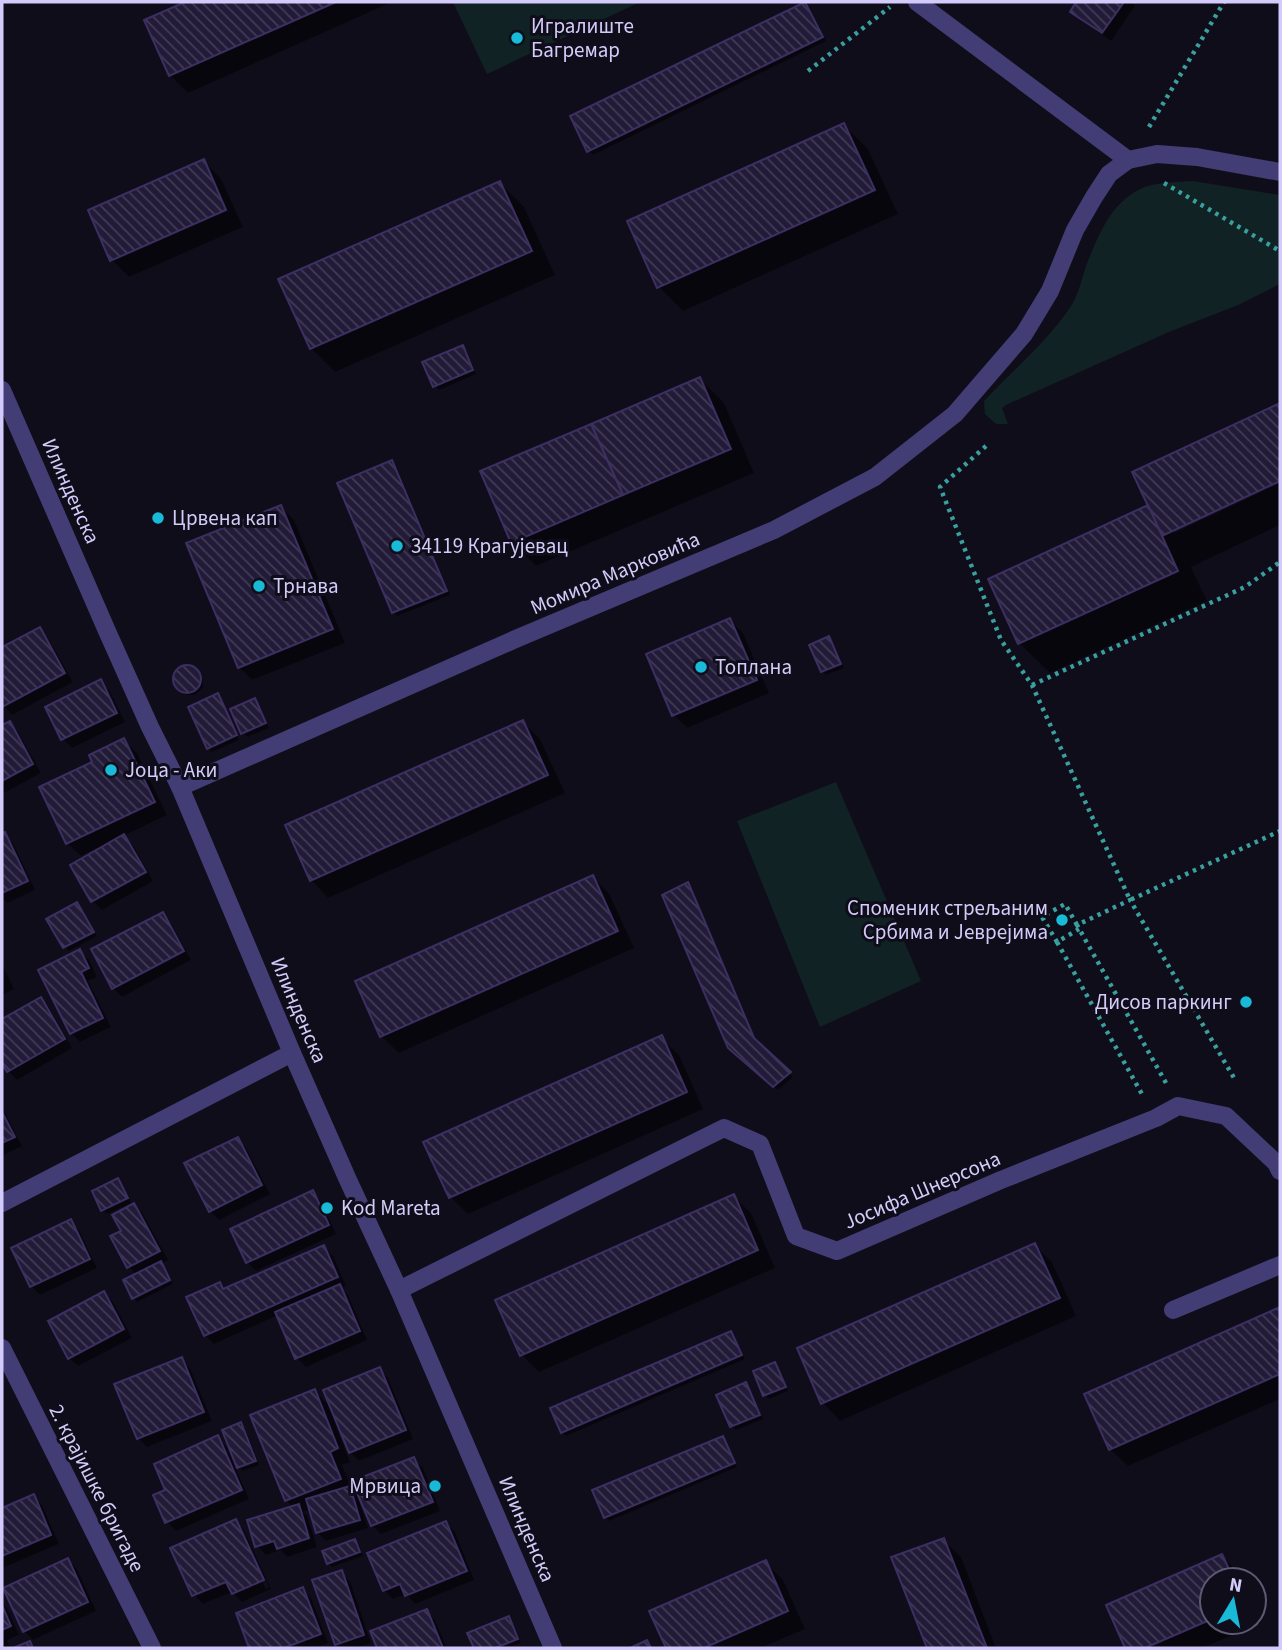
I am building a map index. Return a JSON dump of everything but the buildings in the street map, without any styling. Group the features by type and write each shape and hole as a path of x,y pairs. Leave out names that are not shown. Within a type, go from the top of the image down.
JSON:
{"street":[{"path":"917,2 1128,160 1157,155 1197,157 1280,172"},
{"name":"Момира Марковића","path":"180,787 505,643 775,530 875,477 955,414 1024,334 1050,291 1075,230 1094,197 1109,174 1128,160"},
{"name":"Илинденска","path":"2,390 123,667 180,787 292,1053 399,1290 553,1648"},
{"path":"2,1203 292,1053"},
{"path":"1178,1106 1226,1116 1276,1163 1280,1171"},
{"name":"Јосифа Шнерсона","path":"399,1290 724,1128 760,1144 796,1236 837,1251 1156,1118 1178,1106"},
{"path":"1173,1310 1280,1265"},
{"name":"2. крајишке бригаде","path":"2,1348 152,1648"}],"path":[{"path":"808,71 896,2"},
{"path":"1224,2 1128,160 1280,250"},
{"path":"986,446 940,487 1001,640 1032,685 1130,900 1234,1078"},
{"path":"1032,685 1245,587 1280,562"},
{"path":"1057,942 1078,927 1130,900 1280,831"},
{"path":"1156,1118 1042,918 1065,904 1178,1106"}],"shaded area":[{"name":"Игралиште Багремар","path":"453,2 640,2 487,74"},
{"path":"1193,181 1280,195 1280,284 1238,305 1169,332 1008,404 1002,408 1008,424 996,424 985,414 984,401 1041,343 1071,306 1096,243 1115,209 1133,193 1145,187"},
{"path":"836,782 921,981 820,1027 737,821"}],"place":[{"name":"Игралиште Багремар","path":"517,38"},
{"name":"Црвена кап","path":"158,518"},
{"name":"34119 Крагујевац","path":"397,546"},
{"name":"Трнава","path":"259,586"},
{"name":"Топлана","path":"701,667"},
{"name":"Јоца - Аки","path":"111,770"},
{"name":"Споменик стрељаним Србима и Јеврејима","path":"1062,920"},
{"name":"Дисов паркинг","path":"1246,1002"},
{"name":"Kod Mareta","path":"327,1208"},
{"name":"Мрвица","path":"435,1486"}]}
